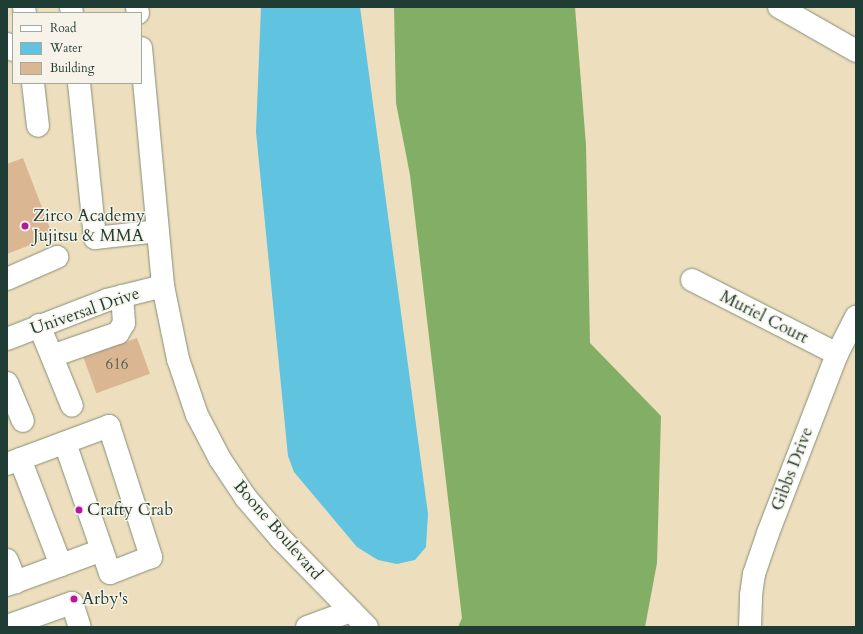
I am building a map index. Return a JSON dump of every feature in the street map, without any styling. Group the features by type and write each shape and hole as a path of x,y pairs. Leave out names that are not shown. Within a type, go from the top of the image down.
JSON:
{"street":[{"path":"779,7 856,51"},
{"name":"Boone Boulevard","path":"142,59 163,286 178,359 197,415 220,459 246,498 280,539 367,627"},
{"path":"33,84 38,126"},
{"path":"79,84 95,238 158,231"},
{"path":"7,278 57,257"},
{"name":"Muriel Court","path":"692,280 837,354"},
{"name":"Universal Drive","path":"7,339 39,325 122,296 163,286"},
{"path":"52,356 118,333 124,323 122,296"},
{"name":"Gibbs Drive","path":"750,627 750,595 754,574 837,354 856,317"},
{"path":"39,325 72,406"},
{"path":"7,382 23,421"},
{"path":"61,565 13,462 108,426 151,557 110,573 65,443"},
{"path":"7,560 11,583 102,550"},
{"path":"7,626 72,603 80,627"},
{"path":"307,627 351,611"}],"green space":[{"path":"394,7 575,7 586,145 590,343 661,416 657,563 645,627 458,627 462,618 410,175 396,103"}],"water":[{"path":"261,7 360,7 428,514 426,547 415,560 397,564 378,560 357,547 294,472 288,456 256,132"}],"building":[{"path":"23,158 53,236 7,254 7,164"},
{"path":"137,338 150,374 96,393 83,357"}],"place":[{"name":"Zirco Academy Jujitsu & MMA","path":"25,226"},
{"name":"Crafty Crab","path":"79,510"},
{"name":"Arby's","path":"74,599"}]}
